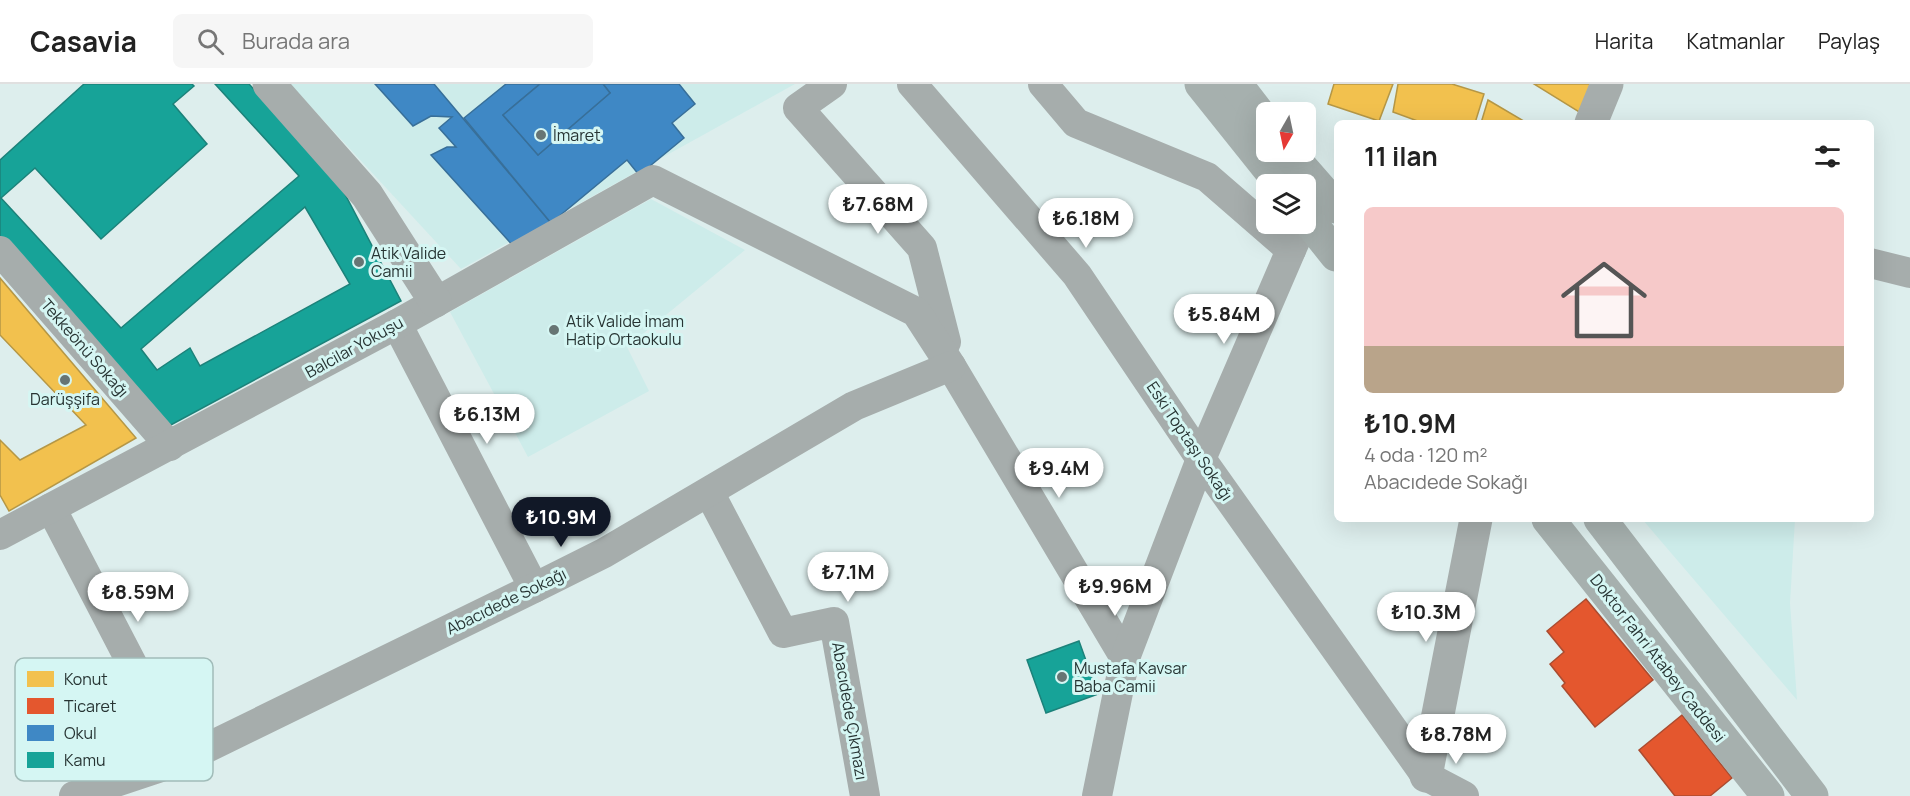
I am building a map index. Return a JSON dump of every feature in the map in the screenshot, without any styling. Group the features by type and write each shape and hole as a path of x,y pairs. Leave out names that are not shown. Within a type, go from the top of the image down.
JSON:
{"main road":[{"path":"1201,84 1273,174"},
{"path":"1236,84 1256,110"},
{"path":"1297,162 1334,205"},
{"path":"1312,234 1334,253"},
{"name":"Doktor Fahri Atabey Caddesi","path":"1550,522 1768,796"},
{"path":"1602,522 1812,796"}],"street":[{"path":"269,84 368,195 435,301"},
{"path":"832,84 798,108 922,248 951,366 1125,658"},
{"name":"Eski Toptaşı Sokağı","path":"912,84 1077,275 1201,459 1426,776 1464,796"},
{"path":"1043,84 1076,123 1207,177 1256,202"},
{"path":"1592,120 1607,84"},
{"name":"Balcilar Yokuşu","path":"0,535 397,324 653,180 916,312 951,366"},
{"path":"1097,796 1125,658 1201,459 1298,234"},
{"name":"Tekkeönü Sokağı","path":"0,250 170,446"},
{"path":"1874,263 1910,273"},
{"path":"397,324 534,588"},
{"name":"Abacıdede Sokağı","path":"213,745 604,554 854,406 951,366"},
{"name":"Abacıdede Çıkmazı","path":"709,492 783,633 834,622 865,796"},
{"path":"51,508 129,658"},
{"path":"1426,776 1475,522"},
{"name":"Abacıdede Sokağı","path":"74,796 119,781"}],"shaded area":[{"path":"290,84 795,84 461,269"},
{"name":"Atik Valide İmam Hatip Ortaokulu","path":"651,199 745,250 627,347 649,391 528,457 450,312"},
{"path":"1645,522 1795,522 1790,603 1797,700"}],"building: Konut":[{"path":"1334,84 1393,84 1379,120 1328,104"},
{"path":"1398,84 1452,84 1484,94 1476,120 1415,120 1393,112"},
{"path":"1534,84 1597,84 1584,115"},
{"path":"1488,100 1522,120 1482,120"},
{"name":"Darüşşifa","path":"0,278 136,438 9,511 0,495 0,440 20,460 86,425 0,335"}],"building: Ticaret":[{"path":"1586,599 1653,680 1595,727 1562,686 1565,683 1550,664 1564,652 1547,631"},
{"path":"1682,715 1732,778 1710,796 1675,796 1639,750"}],"building: Okul":[{"path":"375,84 434,84 551,223 515,248 431,155 447,147 456,147 439,128 452,117 431,116 413,126"},
{"path":"506,84 540,84 503,115 538,155 610,93 603,84 679,84 695,104 672,123 684,138 639,175 627,160 551,223 464,118"},
{"name":"İmaret","path":"540,84 603,84 610,93 538,155 503,115"}],"building: Kamu":[{"name":"Atik Valide Camii","path":"84,84 192,84 194,86 173,104 207,144 101,239 35,168 1,198 121,328 299,176 215,84 249,84 336,177 401,301 167,427 0,237 0,160","holes":["305,207 350,284 200,366 190,348 157,370 141,349"]},
{"name":"Mustafa Kavsar Baba Camii","path":"1079,641 1098,694 1046,713 1027,660"}],"place":[{"name":"İmaret","path":"541,135"},
{"name":"Atik Valide Camii","path":"359,262"},
{"name":"Atik Valide İmam Hatip Ortaokulu","path":"554,330"},
{"name":"Darüşşifa","path":"65,380"},
{"name":"Mustafa Kavsar Baba Camii","path":"1062,677"}]}
